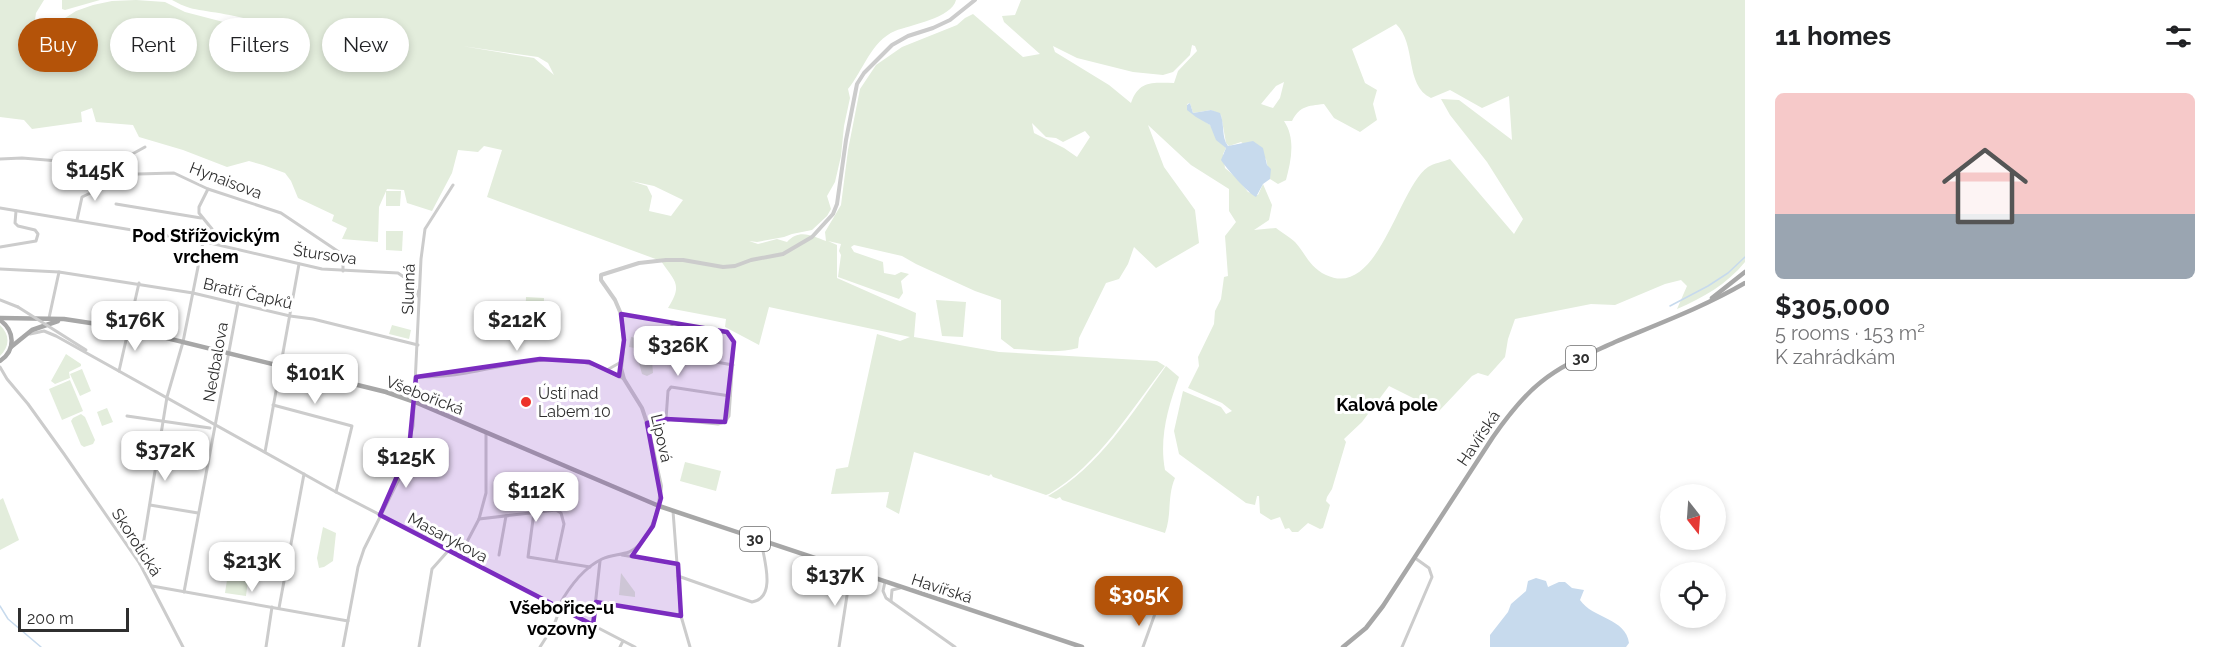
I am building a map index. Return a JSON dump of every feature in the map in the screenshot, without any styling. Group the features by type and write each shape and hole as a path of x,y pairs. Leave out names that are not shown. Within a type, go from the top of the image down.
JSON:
{"main road":[{"name":"Havířská","path":"1691,309 1745,274"},
{"name":"Havířská","path":"1343,647 1358,636 1377,614 1492,437 1529,392 1555,372 1579,358 1728,293 1745,283"},
{"name":"Všebořická","path":"0,319 64,319 129,329 349,382 415,402 659,506"},
{"name":"30","path":"0,319 10,331 11,347 0,361"},
{"name":"Všebořická","path":"11,347 20,338 39,326 64,319"},
{"name":"Havířská","path":"659,506 1082,647"}],"street":[{"name":"Lipová","path":"659,506 661,486 647,423 642,408 624,379 621,362 624,340 621,314 615,300 601,280 603,274 639,263 676,259 723,267 735,266 751,260 783,254 812,237 833,214 837,204 857,84 864,73 892,45 908,36 950,20 975,0"},
{"path":"122,172 125,158 145,147"},
{"name":"Hynaisova","path":"0,159 22,158 71,162 138,174 174,173 208,189 281,213 339,252 343,256 343,271"},
{"path":"77,220 82,197 106,183"},
{"name":"Slunná","path":"343,647 364,549 402,472 413,426 421,259 425,229 453,185"},
{"path":"208,189 199,207 201,218 212,230 210,243"},
{"path":"116,204 201,218"},
{"name":"Štursova","path":"0,208 210,243 299,264 343,271 398,273 414,284 419,300"},
{"path":"0,248 36,242 38,234 35,230 18,226 15,223 16,211"},
{"path":"140,564 167,398 183,342 203,242"},
{"path":"265,452 299,264"},
{"name":"Bratří Čapků","path":"0,269 59,272 139,283 313,319 418,345"},
{"path":"49,318 59,272"},
{"path":"119,371 139,283"},
{"name":"Masarykova","path":"0,300 18,307 95,357"},
{"name":"Nedbalova","path":"184,592 238,303"},
{"path":"621,314 727,332 734,342 729,416 722,424 666,419 647,423"},
{"path":"672,323 671,354 732,365"},
{"name":"Masarykova","path":"20,338 38,331 49,333 217,424 336,492 635,647"},
{"path":"416,376 462,374 540,359 586,362 624,379"},
{"path":"607,370 621,362"},
{"name":"Skorotická","path":"0,367 140,564 183,647"},
{"path":"666,419 668,391 671,387 730,396"},
{"path":"273,405 351,426 336,492"},
{"path":"127,416 210,428"},
{"path":"459,557 478,519 486,493 486,432"},
{"path":"279,608 304,474"},
{"path":"150,505 198,513"},
{"path":"540,647 554,625 559,608 576,582 600,560 637,548 653,526 659,506"},
{"path":"478,519 556,510 563,518 556,561"},
{"path":"673,511 681,616 690,647"},
{"path":"534,512 528,557 590,567"},
{"path":"500,555 506,516"},
{"path":"678,576 752,602 758,601 764,596 767,586 761,541"},
{"path":"419,647 432,569 448,551"},
{"path":"621,554 678,564"},
{"path":"1402,647 1432,577 1429,568 1415,558"},
{"path":"593,625 600,560"},
{"path":"839,647 851,570"},
{"path":"885,582 883,591 886,598 955,647"},
{"path":"151,586 348,621"},
{"path":"891,601 892,590 901,588"},
{"path":"1143,647 1161,597"},
{"path":"595,602 681,616"},
{"path":"266,647 272,607"},
{"path":"620,647 623,640"}],"highlighted area":[{"path":"621,314 727,332 734,342 725,422 666,419 647,423 661,498 653,526 632,556 678,564 681,616 596,602 593,625 380,515 409,449 416,377 540,359 589,362 619,376 624,340"}],"green space":[{"path":"0,0 44,0 35,18 18,18 18,72 98,72 98,18 65,18 93,5 136,0 165,2 185,12 209,18 209,72 310,72 310,18 244,18 190,8 172,0 956,0 947,12 887,36 874,49 848,89 850,98 841,156 835,182 827,196 831,209 827,216 812,230 757,242 749,241 758,244 777,239 787,242 801,234 826,241 825,232 841,205 848,150 860,89 876,65 902,47 957,25 973,14 1023,57 1040,54 1004,22 1002,16 1015,15 1021,0 1745,0 1745,262 1714,290 1677,309 1687,286 1681,280 1665,284 1615,305 1591,304 1515,319 1505,357 1488,376 1478,373 1472,376 1439,411 1389,386 1362,422 1344,439 1346,442 1332,489 1326,501 1330,505 1323,528 1320,529 1308,523 1298,532 1292,532 1289,528 1285,529 1280,517 1271,520 1260,513 1259,496 1257,496 1255,505 1246,503 1179,454 1174,431 1183,391 1221,407 1226,414 1232,411 1222,403 1188,388 1199,366 1198,357 1214,324 1224,277 1228,276 1225,236 1236,222 1229,211 1229,189 1191,165 1148,125 1164,167 1195,210 1199,243 1156,268 1134,247 1119,279 1106,283 1079,338 1078,348 1054,351 1014,349 1001,339 1001,300 975,291 902,256 854,245 851,247 854,252 883,262 884,273 909,274 901,281 903,293 899,299 838,277 841,244 828,241 837,245 837,278 916,313 914,337 999,352 1157,361 1165,366 1113,436 1083,468 1049,494 1046,495 993,477 991,474 989,476 914,452 899,514 886,507 889,492 831,494 836,469 848,467 877,334 900,341 910,337 769,307 759,345 725,327 726,319 668,308 676,288 661,261 487,197 502,150 484,146 478,152 458,150 452,173 432,211 407,203 404,190 387,189 379,207 378,242 342,239 347,228 332,221 334,215 298,198 285,173 263,165 249,161 227,167 183,150 139,137 133,125 96,122 92,108 81,112 82,122 32,129 24,120 0,117","holes":["1396,24 1407,42 1417,84 1431,98 1450,90 1482,108 1509,96 1512,140 1459,100 1441,99 1450,115 1487,162 1523,219 1514,234 1450,159 1428,167 1417,179 1373,257 1360,272 1344,278 1320,272 1295,242 1276,228 1254,230 1269,220 1272,205 1263,184 1258,195 1248,192 1225,168 1223,154 1226,148 1210,125 1188,110 1187,104 1190,103 1193,113 1211,110 1221,115 1226,143 1229,146 1241,142 1266,159 1270,179 1278,184 1286,180 1291,158 1290,135 1284,121 1292,121 1298,112 1305,108 1324,104 1334,118 1360,132 1377,120 1373,104 1377,90 1365,83 1352,49","1192,45 1195,46 1197,51 1178,71 1174,83 1148,84 1138,90 1131,103 1109,85 1055,52 1053,46 1077,58 1133,72 1163,75 1173,72 1190,55","462,46 538,57 548,63 554,75 534,58","1284,82 1280,98 1273,108 1261,104 1276,86","1032,123 1046,137 1056,138 1063,142 1085,131 1090,137 1077,157 1034,133","631,181 654,186 683,200 671,216 649,211 652,196 647,186"]},
{"path":"62,0 100,0 65,10 62,9"},
{"path":"386,191 401,191 400,206 386,206"},
{"path":"386,231 403,231 402,251 386,250"},
{"path":"526,297 544,298 543,322 525,321"},
{"path":"936,300 966,302 963,337 942,336"},
{"path":"0,325 8,340 0,356"},
{"path":"392,325 411,330 409,339 389,334"},
{"path":"631,337 649,340 647,350 629,347"},
{"path":"66,354 81,366 69,372 70,378 55,384 51,381"},
{"path":"646,358 652,361 653,373 647,376 642,374 638,359"},
{"path":"1166,366 1179,377 1168,411 1164,434 1165,470 1175,478 1165,533 1062,500 1060,497 1056,499 1048,496 1083,470 1099,454 1128,420"},
{"path":"82,369 91,391 80,396 70,374"},
{"path":"70,380 83,411 62,420 49,389"},
{"path":"107,408 113,422 102,426 97,412"},
{"path":"81,414 85,417 95,440 93,444 84,447 71,421"},
{"path":"685,462 721,471 716,491 680,481"},
{"path":"3,498 19,540 0,550 0,500"},
{"path":"323,527 336,533 333,561 319,568 317,558"},
{"path":"231,554 251,556 246,596 225,593"},
{"path":"621,573 635,592 635,597 619,595"}],"water":[{"path":"1190,103 1193,113 1211,110 1220,113 1224,139 1228,146 1253,141 1263,148 1267,165 1271,169 1270,179 1263,184 1256,197 1223,164 1221,160 1226,148 1216,140 1210,125 1187,110 1187,105"},
{"path":"1536,578 1546,581 1548,587 1565,582 1572,588 1584,590 1580,600 1593,611 1622,628 1629,643 1626,647 1490,647 1490,635 1508,612 1511,604 1526,591 1528,581"}],"waterway":[{"path":"1670,306 1728,273 1745,257"},
{"path":"0,606 8,619 41,647"}],"place":[{"name":"Ústí nad Labem 10","path":"526,402"}],"district":[{"name":"Pod Střížovickým vrchem","path":"206,246"},
{"name":"Kalová pole","path":"1387,405"},
{"name":"Všebořice-u vozovny","path":"562,618"}]}
